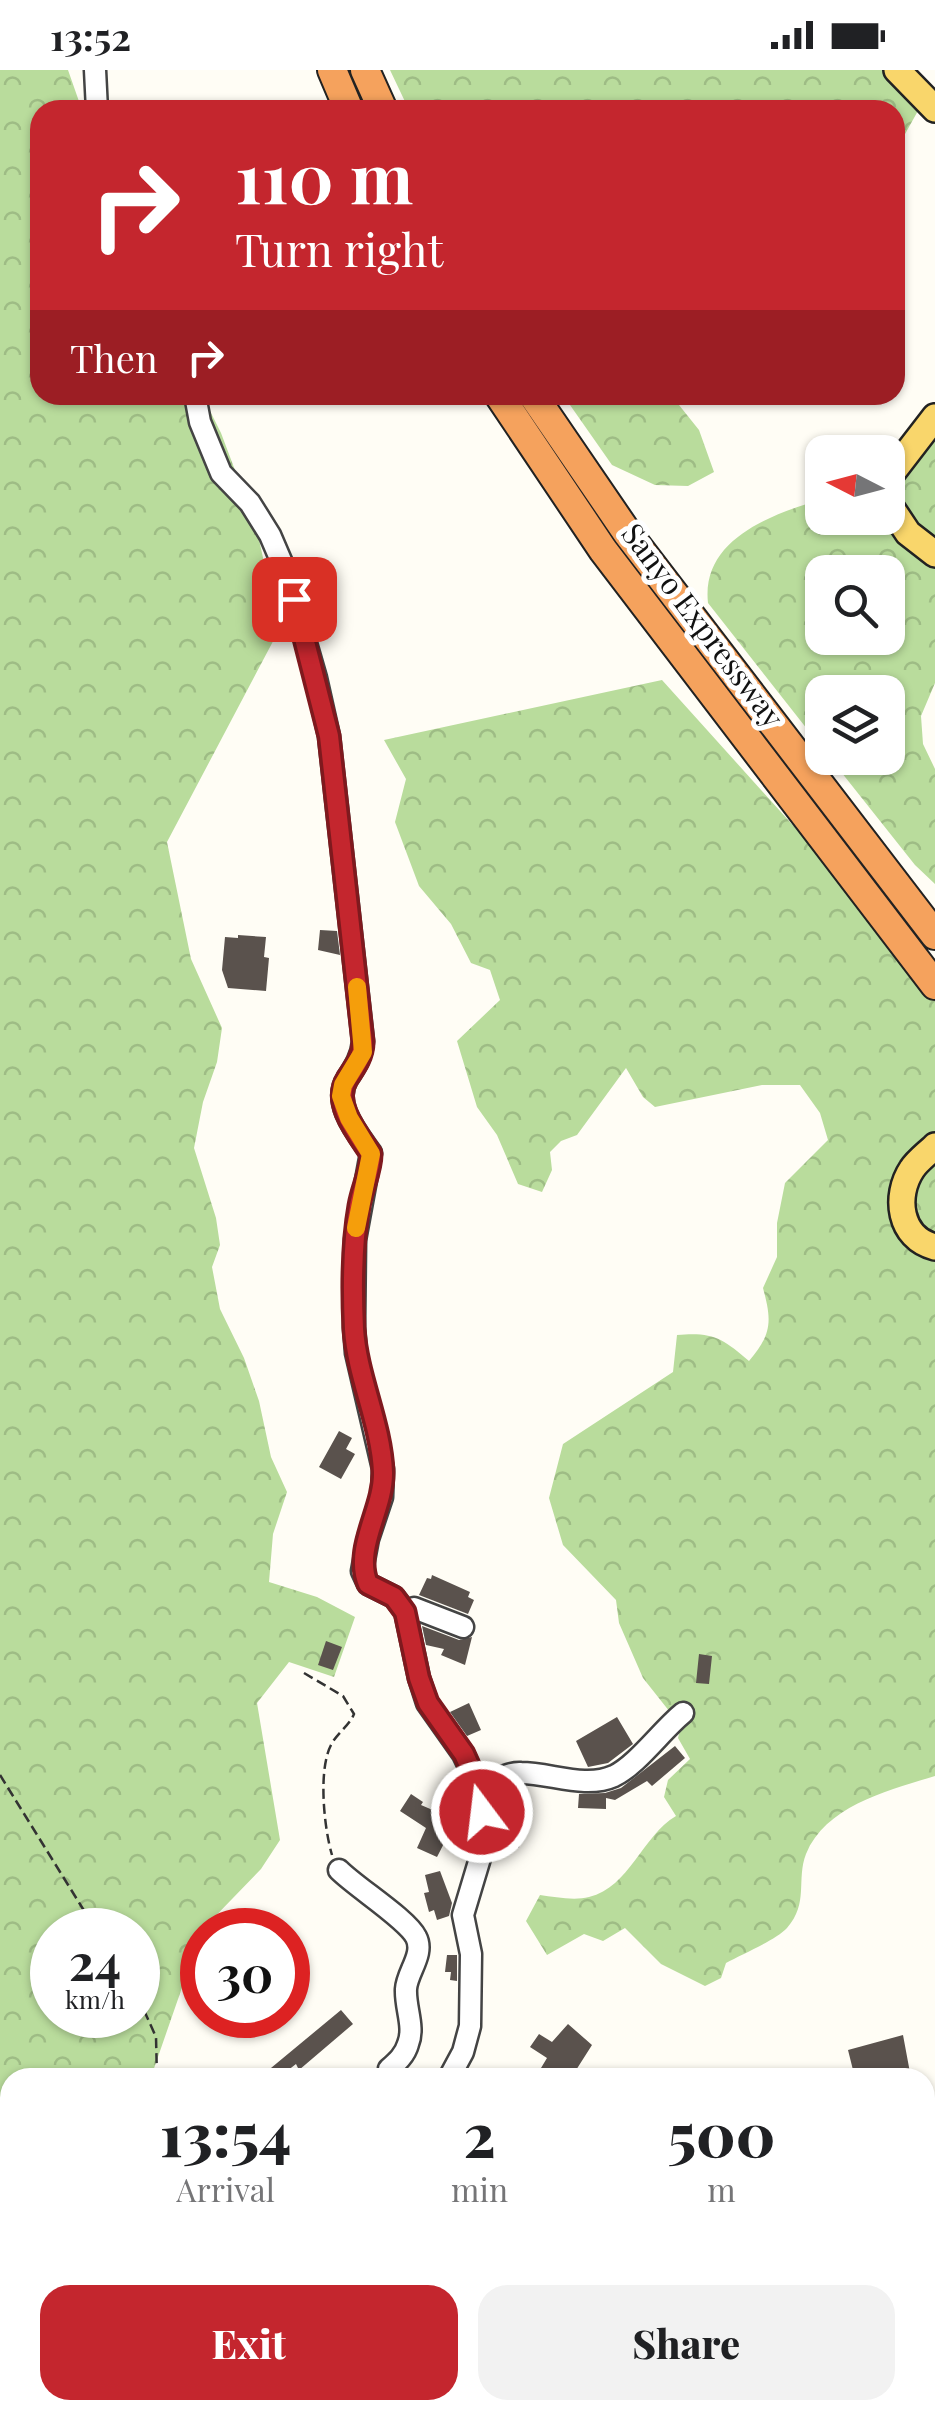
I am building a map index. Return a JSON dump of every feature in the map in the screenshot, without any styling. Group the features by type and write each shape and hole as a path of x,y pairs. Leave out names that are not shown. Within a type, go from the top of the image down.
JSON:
{"highway":[{"path":"332,70 345,100"},
{"path":"366,70 379,100"},
{"name":"Sanyo Expressway","path":"506,405 603,550 935,984"},
{"name":"Sanyo Expressway","path":"540,405 628,534 935,935"}],"main road":[{"path":"897,70 935,109"},
{"path":"905,455 935,417"},
{"path":"905,528 935,554"},
{"path":"935,1146 912,1169 899,1201 905,1224 926,1244 935,1247"}],"street":[{"path":"95,70 96,100"},
{"path":"197,405 221,473 250,504 270,535 285,570 329,736 363,1042 363,1052 343,1085 341,1096 349,1118 371,1154 355,1240 354,1315 356,1353 383,1469 382,1497 362,1571 368,1584 394,1597 405,1612 428,1703 464,1754 478,1790 483,1836 462,1915 471,1954 470,2026 455,2068"},
{"path":"405,1612 414,1608 463,1626"},
{"path":"478,1790 510,1774 576,1780 610,1778 623,1771 684,1713"},
{"path":"339,1870 361,1891 402,1919 419,1942 419,1952 407,1978 410,2042 390,2068"}],"path":[{"path":"304,1672 343,1696 354,1714 325,1758 326,1830 339,1870"},
{"path":"0,1775 82,1908"},
{"path":"156,2038 157,2068"}],"green space":[{"path":"0,70 68,70 78,100 30,100 30,405 207,405 256,526 279,630 167,842 191,959 222,1028 194,1148 216,1218 220,1245 212,1267 220,1309 244,1358 259,1401 271,1457 287,1492 273,1534 269,1582 317,1597 355,1617 334,1677 289,1662 257,1703 280,1840 261,1869 223,1908 180,1908 180,1993 154,2068 0,2068"},
{"path":"390,70 887,70 919,109 905,134 905,100 404,100"},
{"path":"570,405 679,405 699,430 714,472 688,486 655,485 612,465"},
{"path":"935,435 935,537 921,529 905,508 905,473"},
{"path":"805,505 805,535 896,535 935,564 935,683 921,716 923,744 935,769 935,884 915,865 844,775 905,775 905,675 805,675 805,726 708,603 715,562 727,547 742,534"},
{"path":"662,680 935,983 935,1776 861,1802 828,1823 806,1854 794,1919 782,1933 726,1963 721,1978 705,1986 661,1964 625,1928 603,1941 584,1934 547,1955 526,1921 540,1895 583,1898 615,1883 676,1816 664,1797 668,1780 690,1759 678,1738 681,1726 643,1678 619,1623 616,1600 563,1545 549,1498 563,1444 673,1372 677,1335 716,1338 749,1361 757,1351 768,1327 763,1288 777,1257 777,1223 785,1183 828,1140 820,1113 800,1085 762,1085 655,1107 643,1097 626,1068 577,1135 561,1141 550,1152 552,1170 542,1192 518,1184 497,1135 477,1107 457,1041 500,1000 490,970 471,963 451,924 419,886 395,822 406,779 384,740"}],"building":[{"path":"320,930 337,931 340,955 318,950"},
{"path":"225,937 266,937 266,991 228,988 222,970"},
{"path":"339,1431 352,1438 346,1449 355,1454 341,1479 319,1467"},
{"path":"432,1575 470,1592 468,1597 474,1600 468,1614 419,1595"},
{"path":"422,1626 459,1640 472,1637 465,1665 441,1655 444,1649 426,1645"},
{"path":"326,1641 342,1647 333,1670 318,1665"},
{"path":"699,1654 712,1656 709,1684 696,1683"},
{"path":"469,1703 481,1730 467,1736 450,1712"},
{"path":"617,1717 633,1744 608,1763 588,1767 576,1741"},
{"path":"675,1746 685,1758 652,1786 647,1781 615,1800 606,1798 606,1809 578,1808 579,1794 621,1788"},
{"path":"411,1794 423,1802 421,1805 456,1820 437,1857 417,1848 426,1828 400,1811"},
{"path":"506,1822 525,1826 519,1848 501,1844"},
{"path":"440,1871 452,1903 449,1916 437,1920 434,1910 429,1912 425,1875"},
{"path":"447,1955 457,1955 457,1981 450,1980 451,1972 445,1972"},
{"path":"341,2010 353,2024 301,2068 296,2064 291,2068 271,2068"},
{"path":"568,2024 592,2045 577,2068 541,2068 547,2058 530,2047 539,2034 552,2042"},
{"path":"903,2035 909,2068 852,2068 848,2050"}],"slow traffic":[{"path":"356,1228 371,1154 349,1118 341,1096 343,1085 363,1052 357,987"}],"route":[{"path":"294,599 329,736 363,1042 363,1052 343,1085 341,1096 349,1118 371,1154 358,1209 354,1326 356,1353 383,1469 382,1497 362,1571 368,1584 394,1597 405,1612 428,1703 464,1754 477,1783 482,1812"}]}
